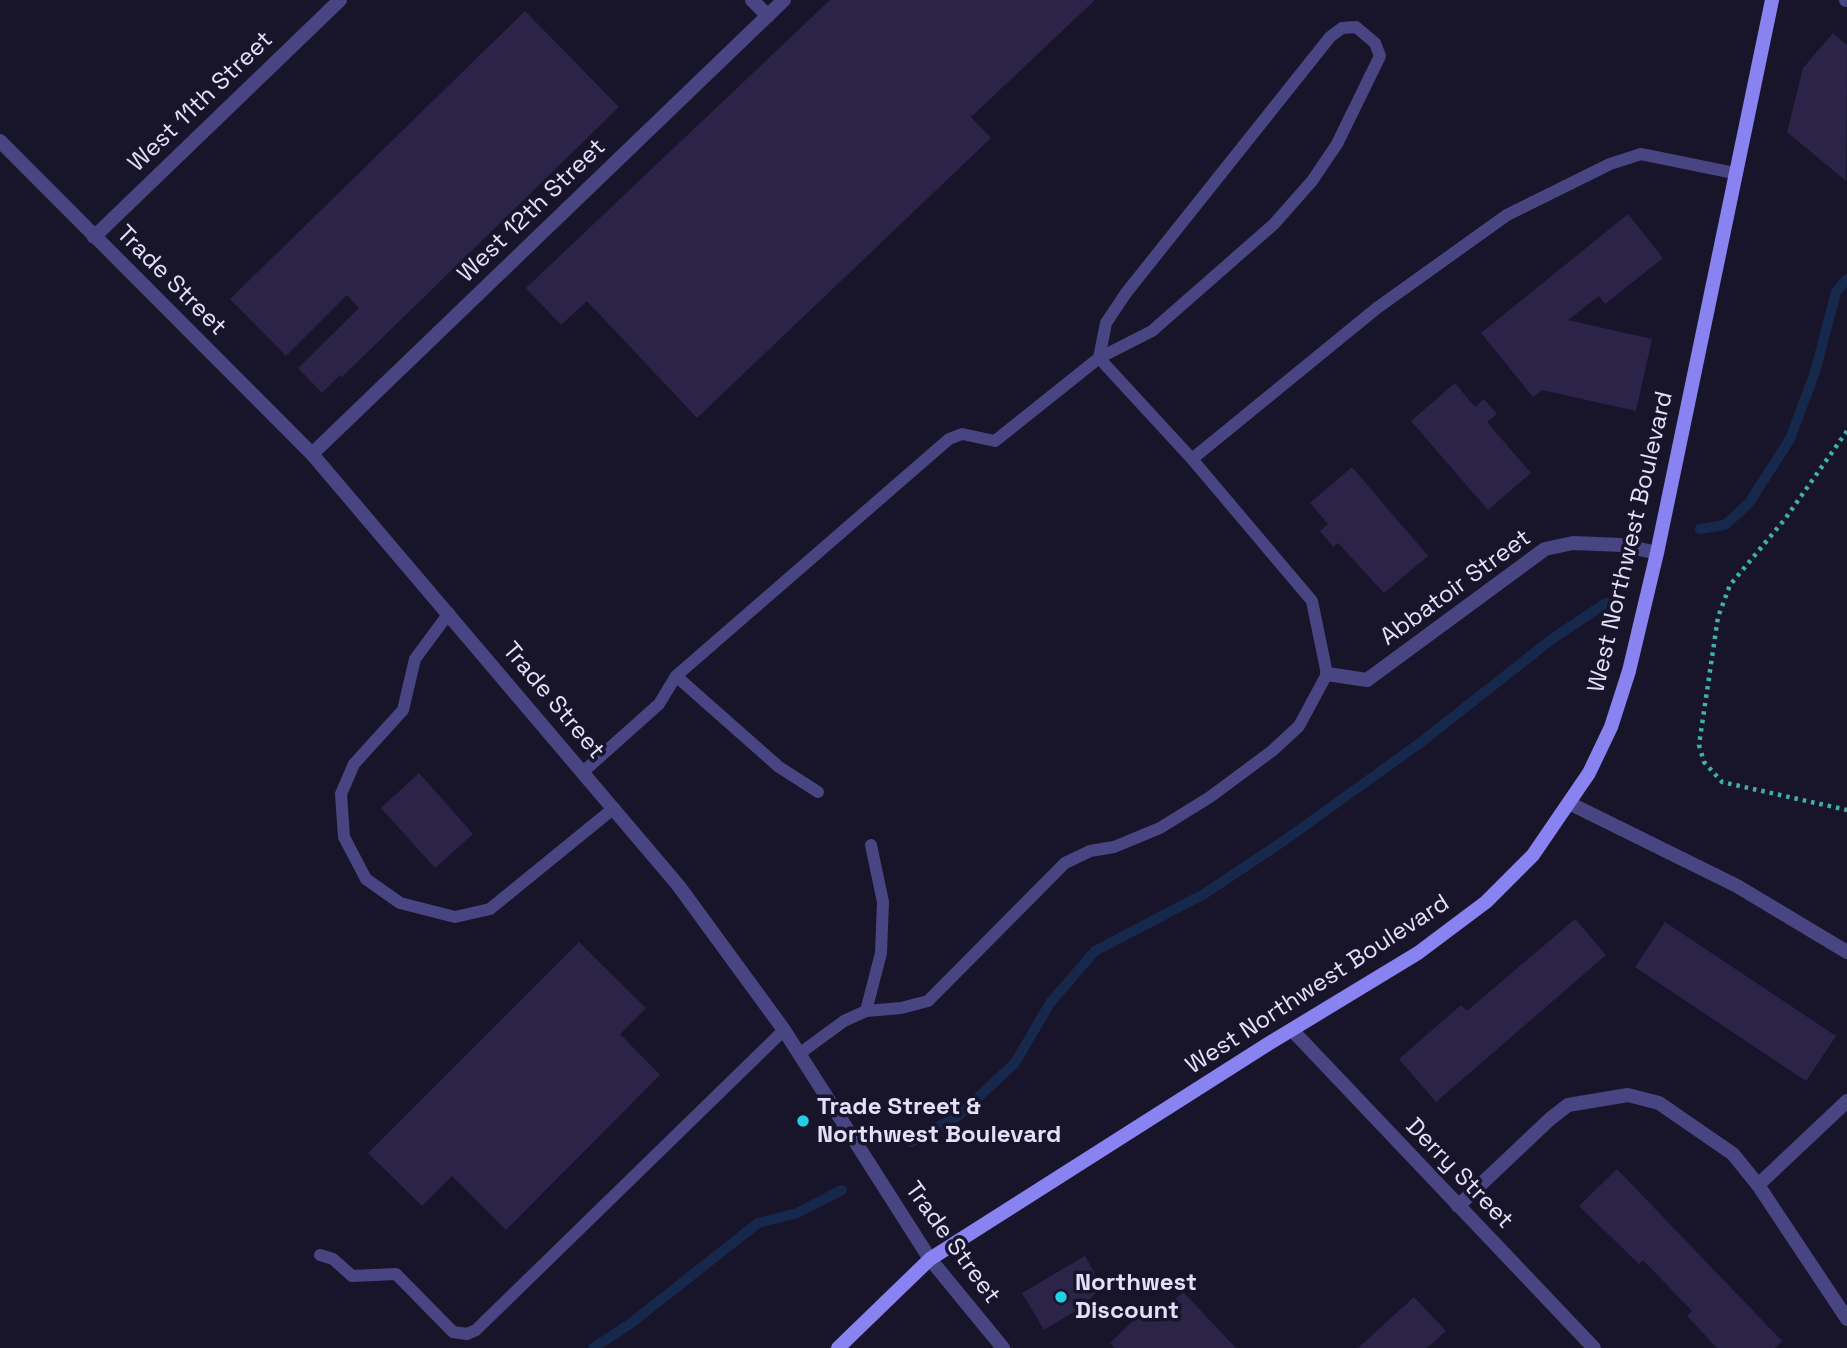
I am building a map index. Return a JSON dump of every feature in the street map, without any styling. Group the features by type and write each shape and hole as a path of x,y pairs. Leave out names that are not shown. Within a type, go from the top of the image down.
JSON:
{"main road":[{"name":"West Northwest Boulevard","path":"838,1348 930,1259 1418,953 1486,902 1533,855 1589,773 1611,727 1629,671 1657,553 1772,0"}],"street":[{"name":"West 11th Street","path":"94,237 340,0"},
{"path":"752,0 768,16"},
{"name":"West 12th Street","path":"312,454 784,0"},
{"name":"Trade Street","path":"0,141 312,454 584,771 742,968 930,1259 1003,1348"},
{"name":"Abbatoir Street","path":"1327,674 1367,680 1545,549 1573,543 1622,545 1657,553"},
{"path":"1569,803 1737,886 1847,952"},
{"name":"Derry Street","path":"1292,1030 1594,1348"},
{"path":"1458,1206 1550,1119 1569,1105 1628,1095 1660,1102 1733,1154 1758,1185 1847,1319"},
{"path":"1758,1185 1847,1101"}],"lane":[{"path":"584,771 659,704 676,676 949,439 962,434 995,441 1099,358 1152,331 1274,224 1312,181 1337,144 1380,56 1375,43 1365,32 1356,27 1342,28 1330,37 1126,293 1107,323 1099,358"},
{"path":"1192,459 1377,308 1507,215 1610,164 1641,154 1734,173"},
{"path":"799,1054 844,1021 866,1011 901,1009 928,1001 1065,863 1090,851 1114,847 1160,828 1220,790 1272,751 1299,726 1327,674 1312,601 1192,459 1099,358"},
{"path":"449,613 415,659 403,710 354,764 341,794 344,837 366,879 400,903 455,917 490,909 614,808"},
{"path":"676,676 779,767 818,792"},
{"path":"866,1011 881,953 882,915 871,845"},
{"path":"320,1255 333,1259 352,1276 396,1274 453,1332 476,1331 784,1030"}],"path":[{"path":"1847,431 1785,519 1730,585 1718,617 1699,745 1704,762 1722,782 1847,810"}],"building":[{"path":"830,0 1095,0 971,117 991,138 697,418 587,301 561,325 526,288"},
{"path":"525,11 619,107 342,377 340,375 322,393 298,368 359,308 347,295 286,356 230,299"},
{"path":"1833,33 1847,45 1846,181 1787,132 1803,68"},
{"path":"1628,214 1663,258 1605,304 1599,296 1568,320 1652,339 1636,411 1542,390 1533,397 1481,333"},
{"path":"1455,383 1475,407 1484,399 1497,414 1487,422 1531,473 1488,510 1411,421"},
{"path":"1352,467 1428,556 1384,593 1338,543 1333,547 1320,531 1328,524 1310,503"},
{"path":"419,773 473,834 435,868 381,808"},
{"path":"1575,919 1606,955 1436,1102 1399,1059 1461,1005 1467,1011"},
{"path":"1665,922 1836,1036 1806,1081 1635,967"},
{"path":"579,942 646,1008 620,1034 660,1075 506,1230 452,1176 422,1206 368,1153"},
{"path":"1617,1169 1782,1341 1775,1348 1717,1348 1687,1316 1692,1311 1643,1260 1639,1264 1579,1206"},
{"path":"1085,1256 1102,1287 1082,1307 1044,1330 1022,1293"},
{"path":"1183,1292 1236,1348 1115,1348 1110,1343 1142,1312 1151,1322"},
{"path":"1414,1297 1446,1331 1427,1348 1358,1348"}],"waterway":[{"path":"1700,529 1725,525 1749,503 1790,439 1815,372 1836,292 1847,279"},
{"path":"911,1142 958,1116 1015,1063 1050,1003 1095,951 1204,894 1285,840 1420,743 1552,639 1606,603"},
{"path":"593,1348 630,1324 758,1223 797,1213 842,1190"}],"place":[{"name":"Trade Street & Northwest Boulevard","path":"803,1121"},
{"name":"Northwest Discount","path":"1061,1297"}]}
